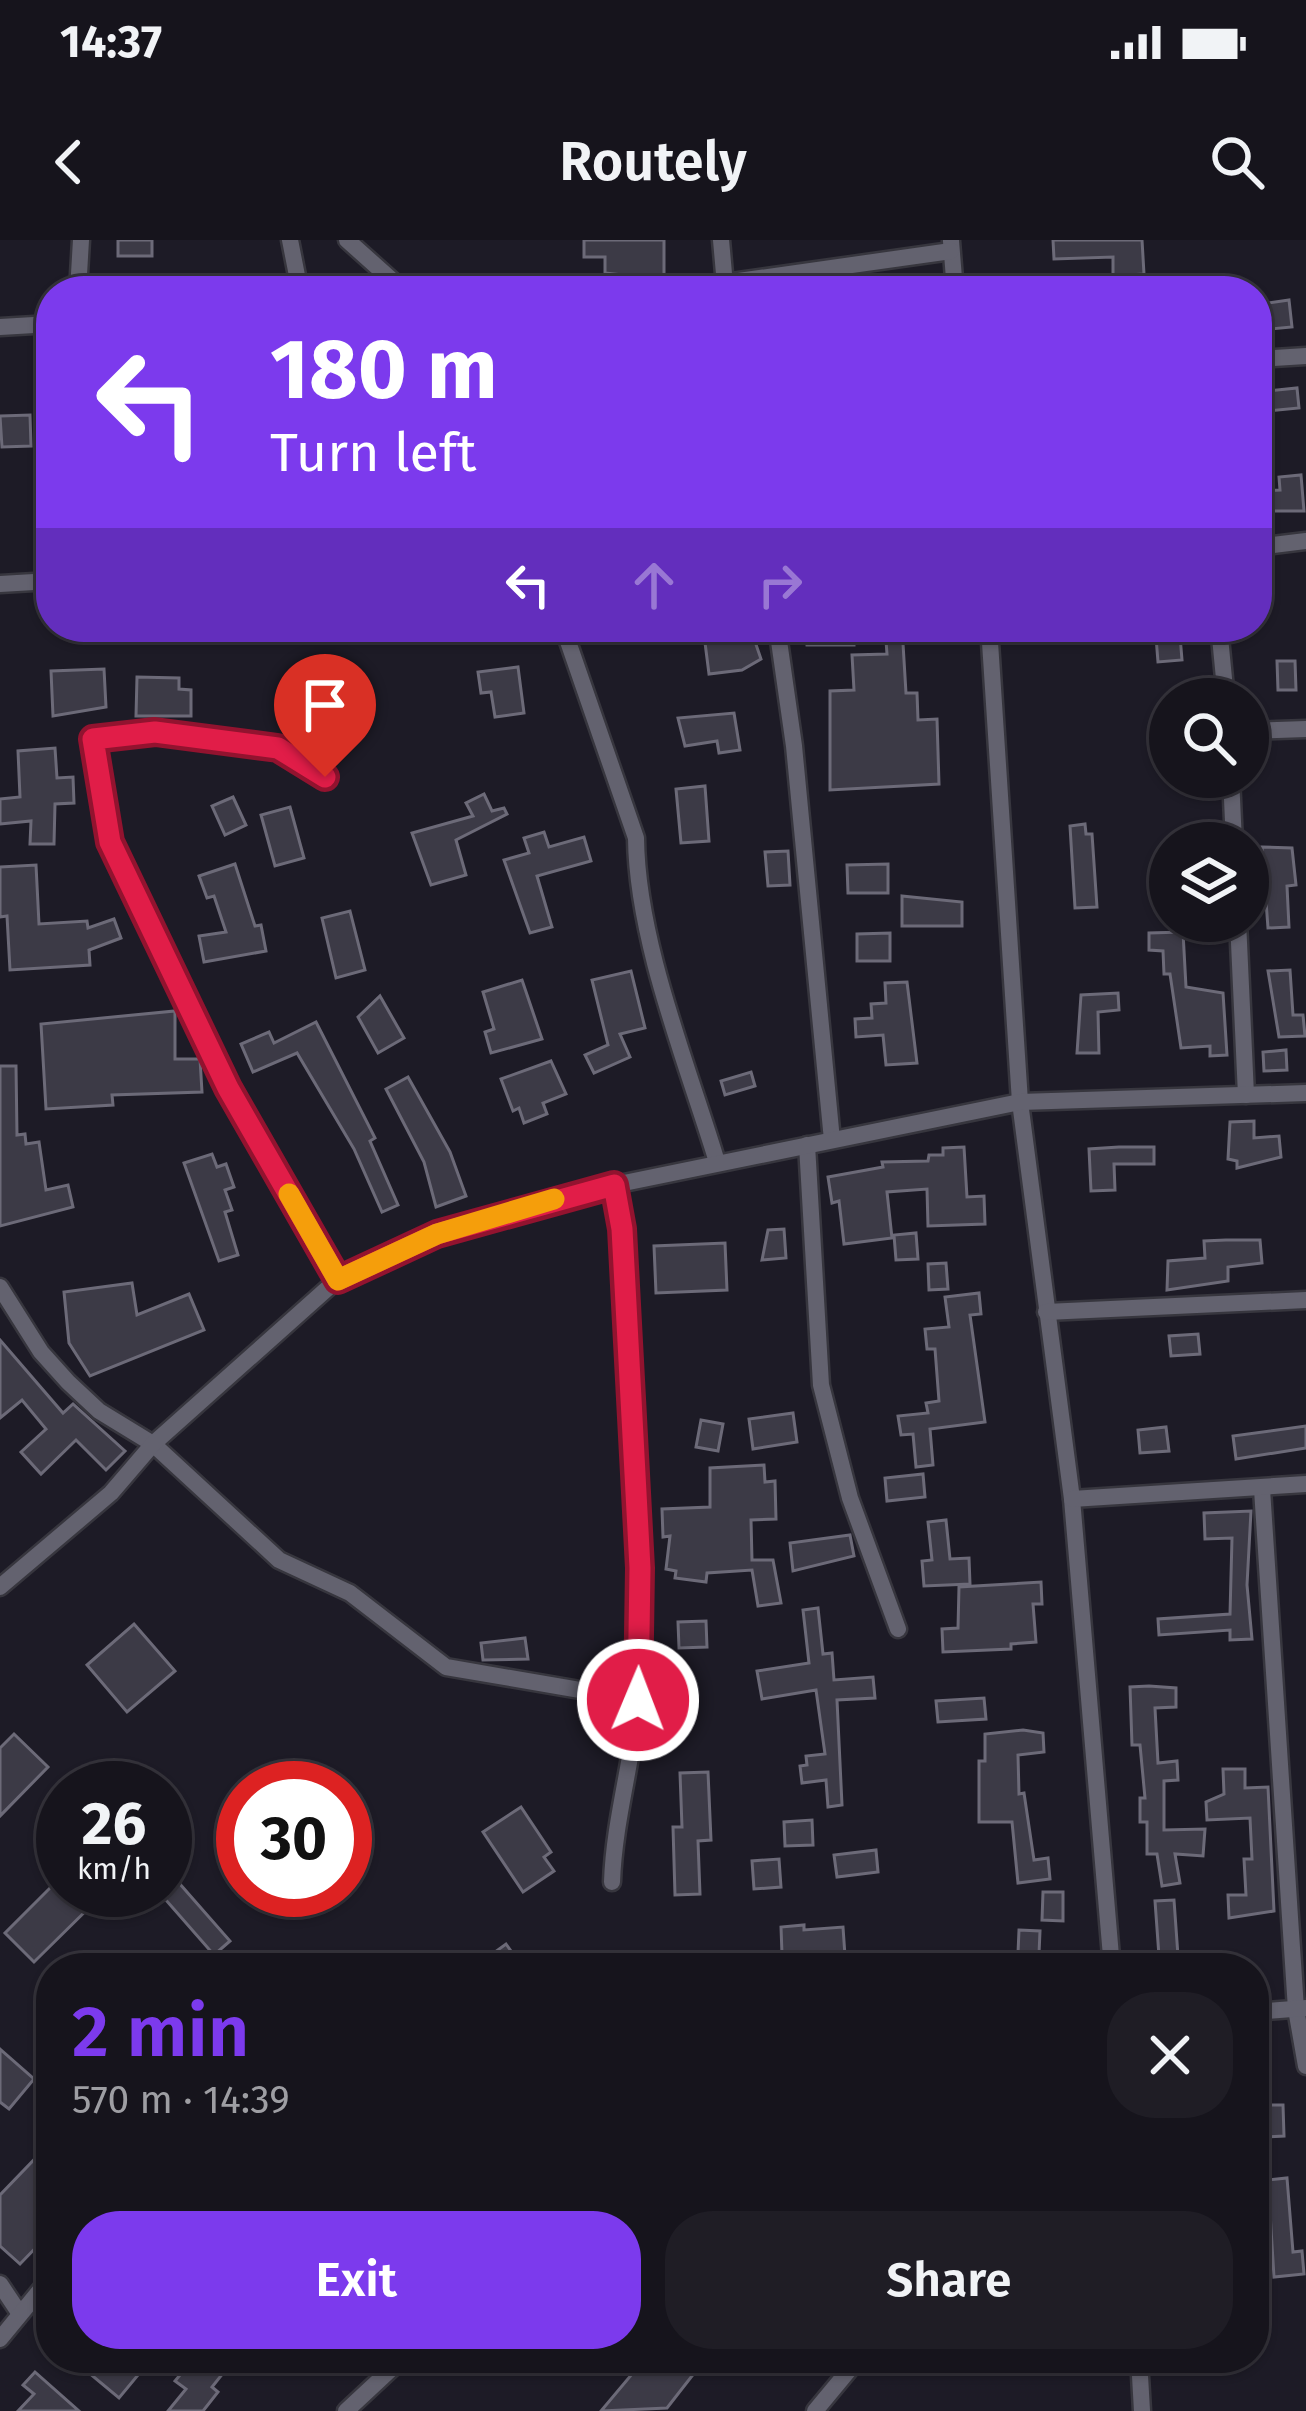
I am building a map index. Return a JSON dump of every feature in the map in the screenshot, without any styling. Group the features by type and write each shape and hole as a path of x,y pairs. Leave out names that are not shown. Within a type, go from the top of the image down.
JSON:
{"street":[{"path":"79,276 82,240"},
{"path":"290,240 297,276"},
{"path":"346,240 387,276"},
{"path":"721,240 729,276"},
{"path":"786,276 951,246 954,276"},
{"path":"0,327 36,325"},
{"path":"1272,358 1306,356"},
{"path":"1272,545 1306,542"},
{"path":"0,584 36,582"},
{"path":"568,642 636,838 637,870 669,1005 717,1162"},
{"path":"779,642 794,746 832,1140"},
{"path":"990,642 1019,1102 1072,1499 1111,1953"},
{"path":"1221,642 1224,678"},
{"path":"1269,730 1306,729"},
{"path":"325,777 278,748 155,732 93,739 110,842 228,1088 338,1280"},
{"path":"1239,942 1246,1095"},
{"path":"0,1587 111,1493 153,1444 338,1280 437,1234 614,1185 1019,1102 1306,1093"},
{"path":"807,1144 821,1384 850,1498 898,1629"},
{"path":"612,1882 614,1842 638,1700 640,1568 622,1229 614,1185"},
{"path":"0,1287 41,1352 68,1382 99,1411 153,1444 279,1560 350,1593 446,1666 638,1700"},
{"path":"1046,1312 1306,1300"},
{"path":"1072,1499 1306,1484"},
{"path":"1262,1489 1306,2066"},
{"path":"1269,2011 1301,2009"},
{"path":"0,2284 20,2314"},
{"path":"0,2339 36,2295"},
{"path":"346,2411 387,2373"},
{"path":"814,2411 847,2373"},
{"path":"1140,2373 1142,2411"}],"building":[{"path":"118,240 152,240 152,256 118,256"},
{"path":"584,240 664,240 664,274 605,273 605,257 584,257"},
{"path":"1053,240 1142,240 1144,274 1113,276 1113,257 1054,259"},
{"path":"1289,300 1292,327 1272,329 1272,302"},
{"path":"1297,388 1299,408 1272,411 1272,390"},
{"path":"30,415 31,446 2,447 0,416"},
{"path":"1301,475 1304,511 1272,511 1272,490 1280,490 1279,477"},
{"path":"705,642 755,642 761,659 742,670 709,674"},
{"path":"807,642 854,642 854,645"},
{"path":"886,642 903,642 906,693 917,693 918,720 937,719 939,784 830,790 830,691 854,690 852,655 887,654"},
{"path":"1156,642 1180,642 1182,660 1158,662"},
{"path":"1277,661 1295,661 1296,690 1278,690"},
{"path":"518,667 524,713 495,717 491,692 481,693 478,672"},
{"path":"104,669 106,707 53,716 51,671"},
{"path":"137,677 179,678 179,689 191,690 191,716 136,716"},
{"path":"329,683 334,705 308,711 303,690"},
{"path":"734,713 740,750 719,753 717,741 685,746 678,718"},
{"path":"55,748 57,778 73,777 74,803 55,804 54,844 30,844 31,821 0,824 0,799 20,797 18,751"},
{"path":"705,786 709,841 681,843 676,789"},
{"path":"484,794 492,811 504,808 507,814 456,840 466,875 431,885 412,833 473,816 466,803"},
{"path":"233,797 246,825 225,835 212,806"},
{"path":"290,807 304,858 275,866 261,815"},
{"path":"1085,824 1086,834 1092,834 1097,907 1075,908 1070,826"},
{"path":"544,832 549,847 584,837 591,861 537,876 552,927 530,933 504,860 529,853 524,838"},
{"path":"1269,847 1292,848 1296,885 1287,886 1289,927 1269,928"},
{"path":"788,851 790,885 768,886 765,852"},
{"path":"235,864 255,926 261,925 266,951 204,962 199,936 226,932 214,896 207,898 199,876"},
{"path":"888,864 888,893 848,893 847,865"},
{"path":"36,865 39,924 87,921 88,928 114,919 121,938 89,950 90,965 10,970 7,916 0,917 0,867"},
{"path":"902,896 962,902 962,926 902,926"},
{"path":"350,911 365,970 336,978 322,918"},
{"path":"890,933 890,961 857,961 857,934"},
{"path":"1149,942 1184,942 1186,987 1223,993 1227,1055 1210,1056 1210,1046 1181,1048 1163,951 1149,950"},
{"path":"1290,970 1293,1015 1303,1015 1305,1036 1279,1037 1268,971"},
{"path":"631,971 645,1028 620,1034 630,1057 594,1073 585,1055 608,1045 592,980"},
{"path":"522,980 542,1039 491,1053 485,1032 494,1029 483,992"},
{"path":"907,982 917,1063 886,1065 883,1035 856,1037 855,1019 872,1018 871,1004 886,1003 885,983"},
{"path":"1118,993 1119,1010 1098,1012 1099,1053 1077,1053 1081,995"},
{"path":"380,996 404,1038 378,1053 358,1017"},
{"path":"175,1011 175,1059 200,1059 202,1092 112,1095 113,1105 46,1109 41,1024"},
{"path":"316,1022 375,1138 370,1141 398,1205 382,1212 354,1149 297,1053 253,1072 241,1044 269,1032 274,1043"},
{"path":"1286,1050 1287,1070 1264,1071 1263,1052"},
{"path":"551,1061 566,1094 543,1103 547,1114 524,1123 519,1108 513,1111 501,1079"},
{"path":"0,1066 16,1066 17,1135 25,1134 26,1144 39,1142 46,1190 68,1185 73,1207 0,1226"},
{"path":"751,1072 755,1086 725,1095 721,1081"},
{"path":"408,1077 450,1152 466,1196 436,1207 424,1162 386,1089"},
{"path":"1254,1121 1254,1138 1279,1136 1281,1157 1237,1168 1237,1161 1228,1159 1230,1122"},
{"path":"964,1147 967,1197 984,1196 985,1224 928,1226 927,1189 887,1192 892,1238 844,1244 839,1201 832,1203 828,1177 883,1167 882,1162 928,1161 929,1155 943,1155 943,1148"},
{"path":"1154,1147 1154,1164 1114,1164 1115,1190 1091,1191 1089,1149"},
{"path":"212,1154 217,1167 226,1164 234,1187 225,1190 232,1210 225,1212 238,1255 219,1261 184,1163"},
{"path":"784,1229 786,1258 762,1260 768,1230"},
{"path":"916,1233 918,1259 896,1260 894,1235"},
{"path":"1260,1240 1262,1263 1228,1267 1228,1281 1167,1290 1168,1261 1205,1258 1204,1241"},
{"path":"725,1243 727,1290 656,1293 654,1246"},
{"path":"946,1263 948,1289 929,1290 928,1264"},
{"path":"132,1283 137,1315 189,1294 204,1330 90,1376 69,1343 64,1292"},
{"path":"979,1293 981,1314 970,1315 985,1422 930,1429 933,1465 916,1467 913,1434 901,1435 898,1416 928,1413 926,1403 939,1401 935,1349 927,1349 925,1329 949,1327 945,1297"},
{"path":"1198,1334 1200,1354 1171,1356 1169,1336"},
{"path":"0,1340 63,1413 73,1404 125,1451 106,1470 76,1440 41,1474 21,1452 46,1429 22,1400 0,1418"},
{"path":"793,1413 797,1442 753,1449 749,1419"},
{"path":"701,1420 723,1424 718,1451 696,1447"},
{"path":"1306,1426 1306,1448 1236,1459 1233,1436"},
{"path":"1166,1427 1169,1451 1140,1453 1138,1430"},
{"path":"764,1465 765,1482 775,1481 776,1519 751,1520 752,1560 773,1560 781,1603 758,1606 752,1570 707,1573 706,1582 675,1578 676,1571 666,1569 670,1536 663,1537 662,1509 710,1507 710,1468"},
{"path":"923,1474 925,1497 887,1501 885,1478"},
{"path":"1251,1511 1247,1585 1252,1639 1230,1640 1230,1630 1159,1635 1158,1619 1230,1614 1232,1538 1205,1539 1204,1513"},
{"path":"946,1520 950,1559 969,1558 970,1584 924,1586 922,1561 932,1560 928,1522"},
{"path":"850,1535 854,1556 793,1571 790,1543"},
{"path":"1041,1582 1042,1604 1033,1604 1036,1642 1011,1644 1011,1649 943,1652 942,1629 958,1628 959,1587"},
{"path":"818,1608 823,1654 832,1653 834,1680 873,1677 875,1698 837,1700 842,1805 828,1807 826,1780 802,1783 800,1766 807,1765 806,1756 825,1754 816,1690 762,1699 757,1671 809,1663 803,1610"},
{"path":"706,1621 707,1647 679,1648 678,1622"},
{"path":"134,1624 175,1671 127,1712 87,1665"},
{"path":"525,1638 528,1659 483,1660 481,1643"},
{"path":"1130,1687 1176,1688 1176,1707 1155,1708 1158,1763 1177,1761 1178,1780 1164,1781 1164,1830 1205,1829 1203,1856 1175,1854 1180,1883 1162,1886 1157,1854 1147,1854 1147,1822 1140,1822 1140,1798 1145,1798 1140,1745 1132,1745"},
{"path":"984,1698 986,1719 938,1722 936,1701"},
{"path":"1043,1733 1044,1752 1018,1755 1019,1794 1024,1793 1034,1860 1048,1858 1050,1879 1018,1883 1012,1822 979,1822 979,1761 985,1761 985,1734"},
{"path":"14,1734 42,1761 36,1761 36,1779 0,1816 0,1748"},
{"path":"1223,1769 1245,1769 1245,1788 1268,1787 1274,1911 1229,1918 1228,1895 1246,1895 1244,1859 1252,1859 1250,1818 1207,1820 1206,1802 1224,1794"},
{"path":"708,1772 711,1840 698,1841 700,1894 675,1895 673,1827 682,1827 680,1773"},
{"path":"521,1807 551,1852 544,1857 554,1871 523,1892 483,1832"},
{"path":"812,1820 813,1845 785,1846 784,1822"},
{"path":"876,1850 878,1872 837,1877 834,1855"},
{"path":"779,1859 781,1887 754,1889 752,1861"},
{"path":"1043,1892 1063,1892 1063,1921 1042,1920"},
{"path":"192,1898 230,1941 212,1953 181,1917 192,1917"},
{"path":"1174,1900 1178,1953 1159,1953 1155,1901"},
{"path":"36,1902 36,1917 80,1917 43,1953 36,1953 34,1962 5,1933"},
{"path":"781,1927 843,1927 845,1953 782,1953"},
{"path":"1019,1930 1040,1931 1039,1953 1018,1953"},
{"path":"0,2049 34,2079 9,2109 0,2102"},
{"path":"1269,2105 1283,2105 1284,2136 1269,2137"},
{"path":"36,2158 36,2247 20,2264 0,2246 0,2195"},
{"path":"1287,2178 1293,2252 1302,2251 1304,2274 1274,2277 1269,2180"},
{"path":"35,2372 79,2411 18,2411 34,2394 23,2385"},
{"path":"89,2373 140,2373 119,2398"},
{"path":"182,2373 223,2373 212,2387 218,2392 203,2411 168,2411 186,2389 175,2381"},
{"path":"633,2373 694,2373 667,2408 601,2411"}],"slow traffic":[{"path":"289,1194 338,1280 437,1234 554,1199"}],"route":[{"path":"325,777 278,748 155,732 93,739 110,842 228,1088 338,1280 437,1234 614,1185 622,1229 640,1568 638,1700"}]}
